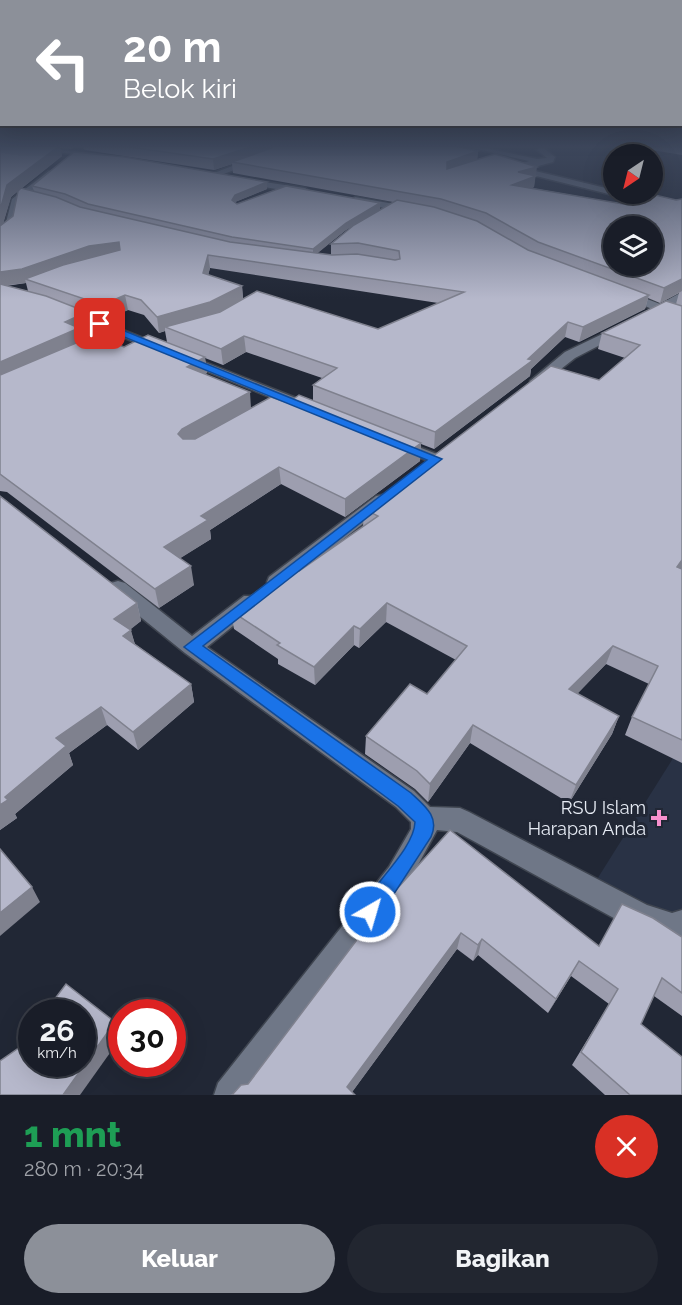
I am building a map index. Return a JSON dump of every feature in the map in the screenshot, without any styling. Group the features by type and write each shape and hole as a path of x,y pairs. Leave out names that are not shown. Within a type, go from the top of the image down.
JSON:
{"street":[{"path":"0,237 10,227 12,206 19,197"},
{"path":"30,197 34,198"},
{"path":"344,198 419,212"},
{"path":"662,204 682,206"},
{"path":"377,218 395,207"},
{"path":"612,289 682,317"},
{"path":"526,389 570,355 661,309 682,295"},
{"path":"55,307 327,415"},
{"path":"104,342 122,333"},
{"path":"148,342 169,337"},
{"path":"266,408 284,398"},
{"path":"381,437 440,455 417,473"},
{"path":"192,647 398,488"},
{"path":"101,575 192,647 405,800 424,818 460,820 642,918 672,927 682,924"},
{"path":"230,1095 398,876 424,831 424,818"}],"shaded area":[{"name":"RSU Islam Harapan Anda","path":"682,744 682,951 589,892"}],"building":[{"path":"0,197 4,197 0,210"},
{"path":"17,197 56,197 80,207 230,242 332,255 357,254 395,260 400,259 399,251 358,243 331,244 354,225 397,200 434,207 477,221 528,250 649,295 583,327 568,322 528,359 533,360 435,432 313,385 337,368 244,336 221,349 165,327 220,312 257,291 378,329 464,292 208,255 203,273 242,286 210,302 157,317 141,300 125,295 102,305 25,279 63,265 120,250 119,242 89,246 22,269 0,272 0,226 13,216"},
{"path":"72,197 234,197 232,200 237,204 256,197 347,197 380,203 346,223 313,249 232,237 88,204"},
{"path":"430,197 583,197 603,201 603,204 629,205 663,204 663,197 682,199 682,279 664,288 631,276 663,276 663,216 603,216 603,266 538,242 486,213"},
{"path":"0,284 46,296 87,312 65,322 79,328 0,362"},
{"path":"666,301 682,306 682,560 677,567 682,569 682,740 632,717 658,666 613,646 569,689 619,716 576,785 473,725 430,784 417,771 366,736 410,684 427,694 467,646 387,603 360,629 354,626 314,667 277,645 280,643 231,611 291,566 299,571 378,516 364,509 551,366 599,380 640,345 602,333"},
{"path":"95,335 124,347 148,335 205,357 187,367 250,392 182,429 178,434 183,439 195,439 271,397 288,403 299,395 421,443 345,499 279,467 201,516 208,520 164,547 191,566 155,589 0,474 0,375"},
{"path":"0,496 137,603 114,619 131,630 123,636 191,684 133,732 101,707 56,738 66,746 5,797 8,800 0,805"},
{"path":"450,830 599,946 622,904 653,918 682,937 682,993 662,978 641,1024 682,1057 682,1095 630,1095 581,1052 618,989 579,961 556,999 482,939 478,945 461,933 347,1087 355,1095 232,1095 241,1085 248,1084 387,900"},
{"path":"0,849 32,887 0,913"},
{"path":"66,984 85,999 55,999"},
{"path":"96,1007 108,1017 108,1032 96,1049"},
{"path":"18,1048 18,1077 76,1077 63,1095 0,1095 0,1061"}],"place":[{"name":"RSU Islam Harapan Anda","path":"659,818"}],"route":[{"path":"100,324 436,459 192,647 405,800 424,818 424,831 398,876 370,912"}]}
